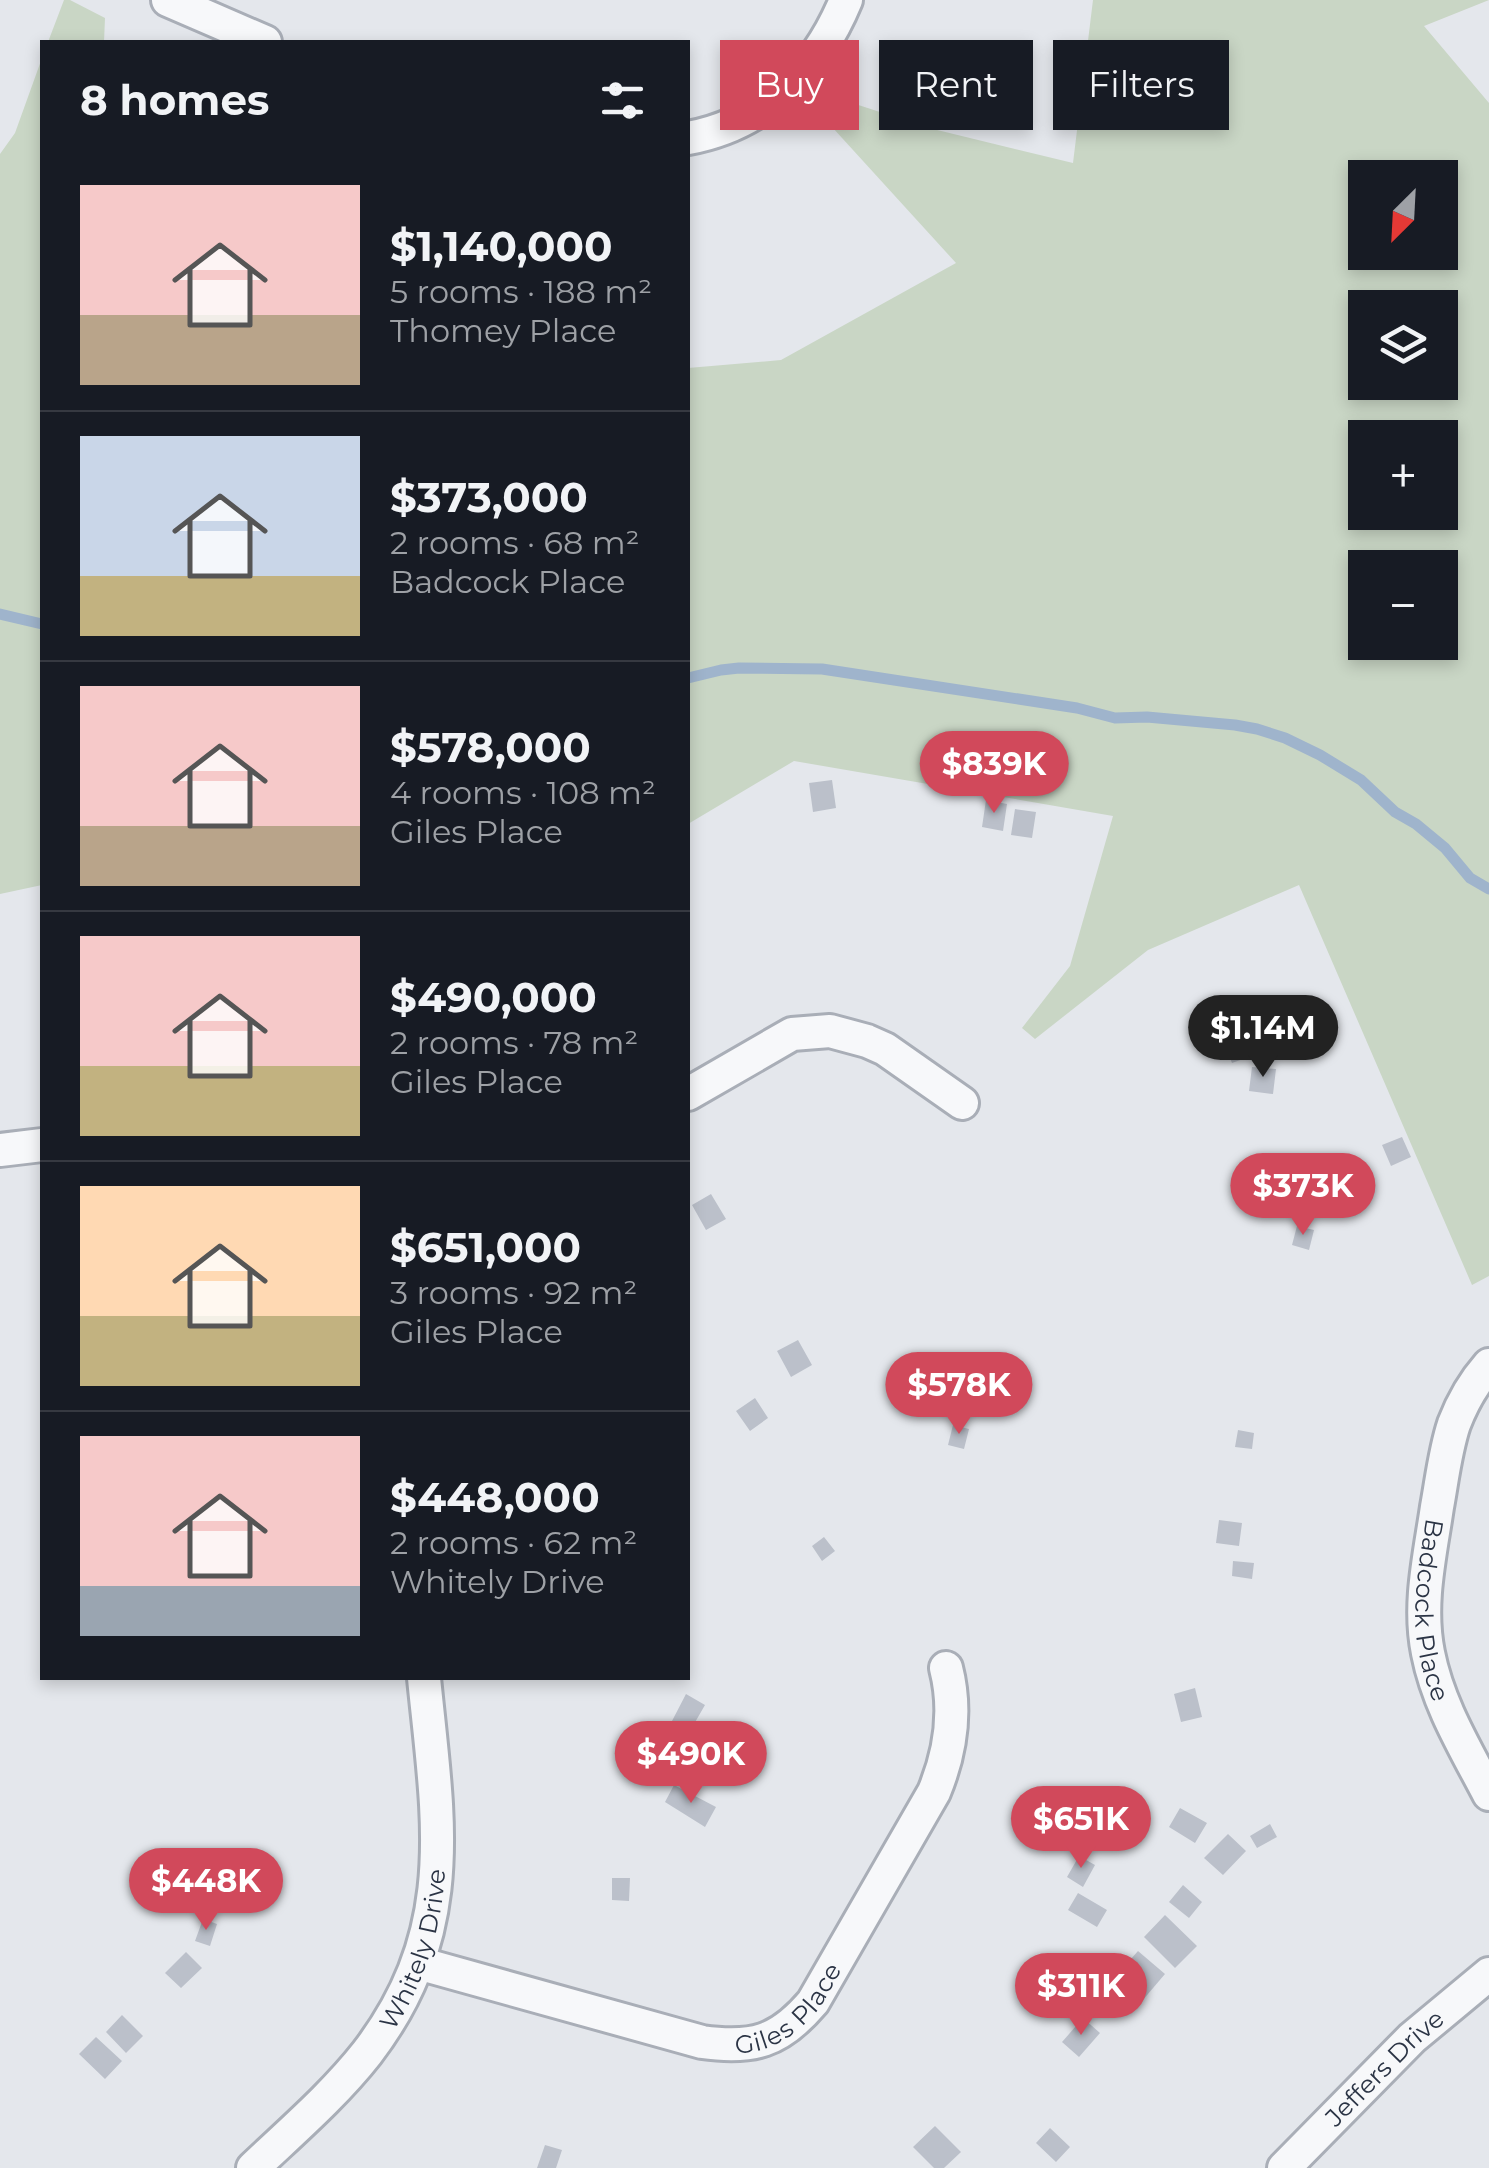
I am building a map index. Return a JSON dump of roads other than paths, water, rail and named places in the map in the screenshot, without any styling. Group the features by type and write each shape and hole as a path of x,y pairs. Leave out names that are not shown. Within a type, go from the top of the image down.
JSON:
{"street":[{"path":"168,0 260,40"},
{"path":"690,138 731,123 781,94 822,49 846,0"},
{"path":"690,1093 792,1034 830,1030 885,1049 962,1103"},
{"path":"0,1150 40,1145"},
{"name":"Badcock Place","path":"1489,1365 1464,1402 1448,1444 1424,1605 1427,1649 1438,1690 1489,1794"},
{"name":"Giles Place","path":"418,1963 702,2042 726,2046 769,2039 788,2028 813,2002 934,1792 952,1727 953,1705 946,1668"},
{"name":"Whitely Drive","path":"254,2168 343,2081 367,2052 405,1992 418,1963 430,1923 438,1859 424,1680"},
{"name":"Jeffers Drive","path":"1284,2168 1412,2038 1489,1974"}],"waterway":[{"path":"0,614 40,624"},
{"path":"690,678 739,668 822,669 1077,708 1115,718 1147,717 1257,729 1320,755 1361,780 1395,812 1445,848 1470,878 1489,889"}]}
